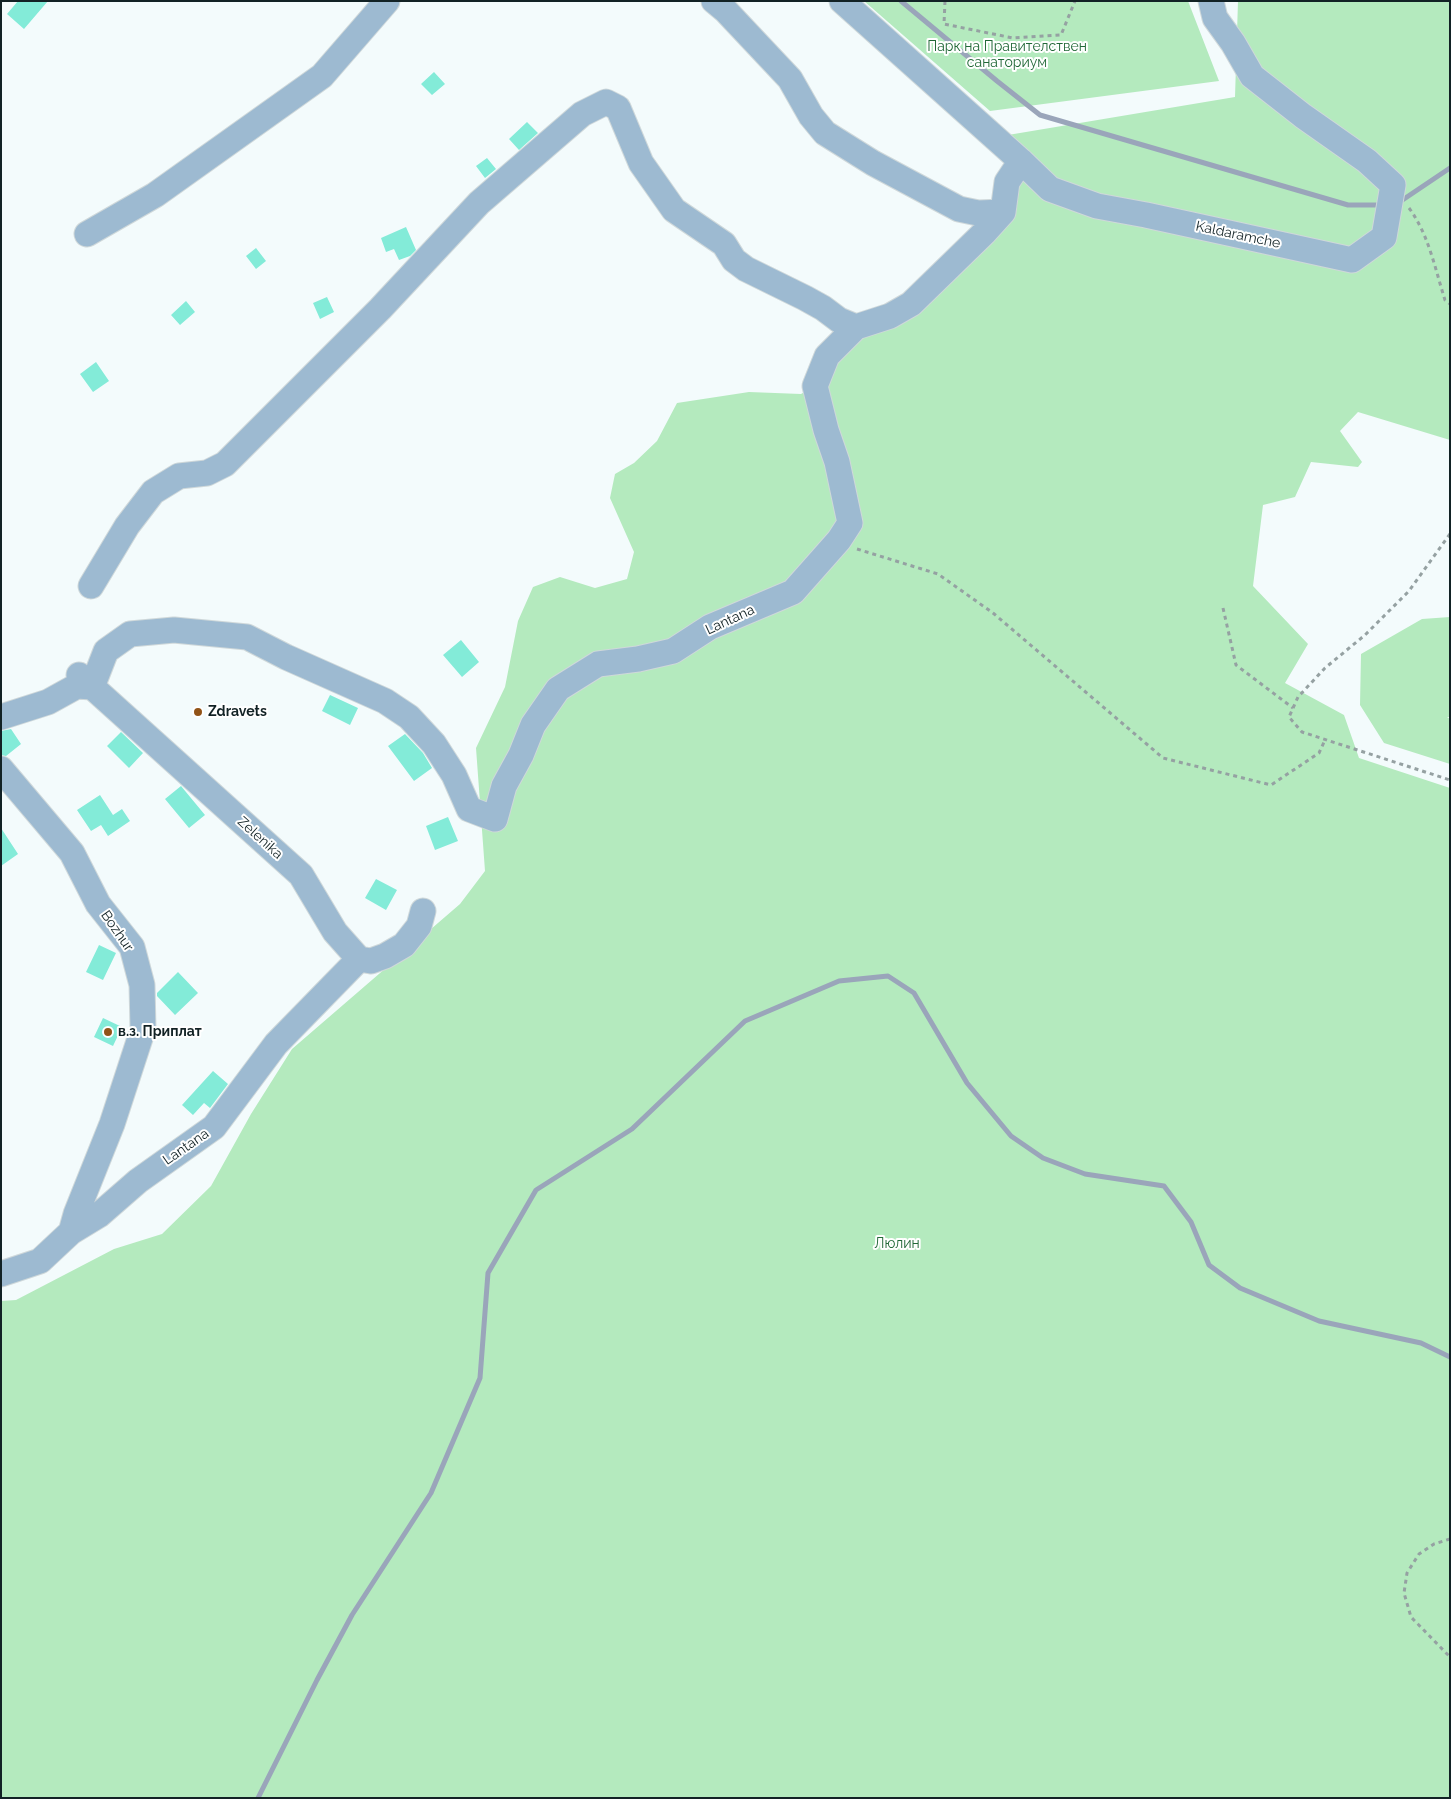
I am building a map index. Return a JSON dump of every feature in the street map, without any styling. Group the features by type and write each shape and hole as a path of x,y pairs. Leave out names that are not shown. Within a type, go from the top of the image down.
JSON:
{"street":[{"path":"86,234 155,195 322,76 387,1"},
{"path":"714,1 726,11 790,79 812,116 825,133 873,163 959,210 978,213 1003,212"},
{"name":"Kaldaramche","path":"842,1 1021,161 1050,190 1097,206 1352,260 1384,237 1391,198"},
{"path":"1211,1 1215,18 1252,76 1302,116 1367,160 1391,198"},
{"path":"92,586 127,526 154,492 179,476 207,473 225,464 380,309 479,203 582,114 606,102 618,108 642,163 674,210 724,244 734,260 746,269 805,298 839,320 856,327"},
{"path":"848,534 837,462 826,430 815,386 827,356 856,327 890,316 911,304 984,233 1003,212 1007,182 1021,161"},
{"name":"Lantana","path":"85,680 106,651 130,634 174,630 247,637 286,657 385,701 409,717 434,744 449,767 469,809 495,819 504,786 533,725 558,690 598,664 638,659 674,651 710,627 792,592 839,540 848,534"},
{"path":"1,717 48,702 85,680"},
{"name":"Zelenika","path":"85,680 301,875 335,932 358,959"},
{"name":"Bozhur","path":"1,769 72,853 98,904 132,947 142,984 143,1030 112,1124 76,1214 71,1232"},
{"path":"358,959 371,961 385,956 404,945 419,926 423,911"},
{"name":"Lantana","path":"1,1274 40,1261 71,1232 100,1215 138,1182 214,1127 276,1044 358,959"}],"path":[{"path":"945,1 944,24 1013,38 1062,35 1075,1"},
{"path":"1391,198 1420,223 1428,242 1445,300 1450,304"},
{"path":"848,534 938,574 993,613 1163,758 1271,785 1318,753 1325,740"},
{"path":"1450,534 1409,591 1365,635 1325,668 1298,697 1289,717 1302,732 1450,780"},
{"path":"1223,608 1236,665 1293,708"},
{"path":"1450,1539 1434,1544 1419,1554 1407,1573 1404,1593 1411,1617 1450,1656"}],"green space":[{"name":"Парк на Правителствен санаториум","path":"864,1 1188,1 1219,81 990,111"},
{"name":"Люлин","path":"1238,1 1450,1 1450,440 1358,412 1340,431 1362,462 1358,467 1311,462 1295,497 1263,505 1253,586 1308,644 1285,683 1344,715 1359,758 1450,788 1450,1798 1,1798 1,1301 16,1300 114,1249 162,1234 211,1186 251,1114 292,1049 460,904 485,871 476,748 505,687 518,621 533,587 560,577 595,588 627,579 634,552 610,498 615,474 634,463 657,441 677,403 749,392 801,394 815,386 851,333 903,315 1003,217 1016,156 1002,136 1235,97"},
{"path":"1450,617 1450,717 1447,717 1450,719 1450,764 1384,743 1360,705 1361,654 1422,619"}],"building":[{"path":"18,1 48,1 24,29 7,14"},
{"path":"434,72 445,84 432,95 421,84"},
{"path":"527,122 538,133 519,150 509,139"},
{"path":"487,158 496,169 485,178 476,166"},
{"path":"406,227 416,250 410,256 399,260 394,249 386,252 381,238"},
{"path":"256,248 266,261 256,269 246,256"},
{"path":"327,297 334,312 320,319 313,303"},
{"path":"186,301 195,312 180,325 171,315"},
{"path":"96,362 109,381 93,392 80,374"},
{"path":"461,640 479,662 462,677 443,655"},
{"path":"330,695 358,708 350,725 322,711"},
{"path":"11,729 21,744 6,756 1,755 1,731"},
{"path":"121,732 143,753 129,768 107,746"},
{"path":"405,734 423,753 432,768 414,781 388,746"},
{"path":"181,786 205,815 189,828 165,799"},
{"path":"100,795 113,815 122,809 130,821 108,836 101,825 91,831 77,810"},
{"path":"448,817 458,841 435,850 426,826"},
{"path":"1,828 18,854 1,866"},
{"path":"376,879 397,890 386,910 365,898"},
{"path":"99,945 116,953 103,980 86,972"},
{"path":"178,972 198,993 175,1015 157,996 157,993"},
{"name":"в.з. Приплат","path":"103,1018 122,1027 113,1046 94,1037"},
{"path":"213,1071 228,1084 210,1108 204,1103 193,1115 182,1105"}],"waterway":[{"path":"901,1 1040,115 1348,205 1383,205"},
{"path":"1398,203 1450,168"},
{"path":"258,1798 352,1615 431,1493 480,1378 488,1273 536,1190 632,1129 745,1021 839,981 888,976 914,993 967,1083 1011,1136 1043,1158 1085,1174 1164,1186 1191,1222 1209,1265 1240,1288 1319,1321 1421,1343 1450,1357"}],"place":[{"name":"Zdravets","path":"198,712"},
{"name":"в.з. Приплат","path":"108,1032"}]}
